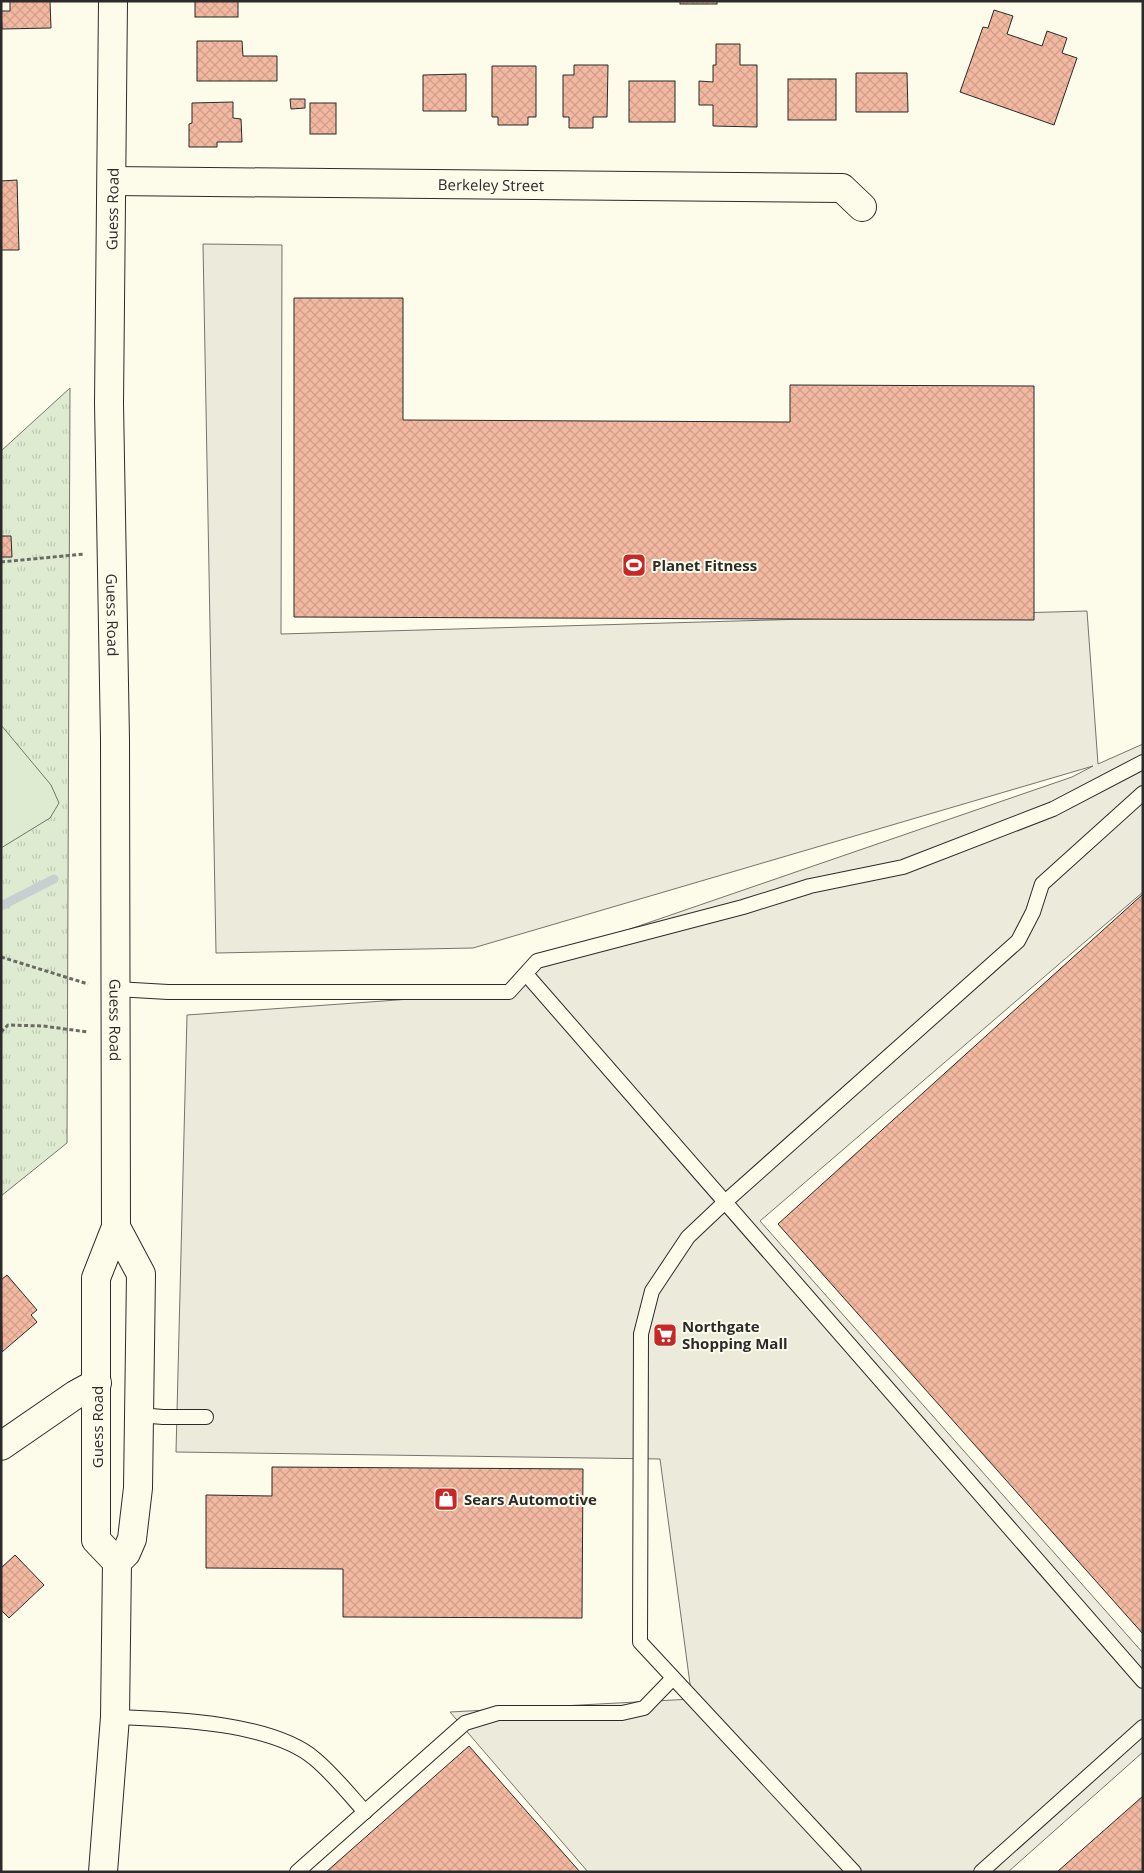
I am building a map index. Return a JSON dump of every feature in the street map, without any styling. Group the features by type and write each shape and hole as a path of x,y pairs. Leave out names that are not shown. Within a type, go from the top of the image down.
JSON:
{"main road":[{"name":"Guess Road","path":"112,1 110,403 116,989 116,1227 96,1278 96,1540 117,1562 126,1553 132,1539 138,1488 141,1274 116,1227"},
{"name":"Berkeley Street","path":"112,182 842,188 862,206"},
{"path":"1,1446 75,1395 97,1383"},
{"path":"102,1872 115,1717 117,1562"}],"lane":[{"path":"116,989 168,992 509,992 537,961 743,907 810,886 903,867 1054,809 1143,762"},
{"path":"854,1872 640,1642 641,1334 652,1292 688,1237 1018,941 1033,912 1042,884 1143,793"},
{"path":"526,974 1143,1681"},
{"path":"139,1415 206,1417"},
{"path":"297,1872 465,1723 498,1714 622,1714 644,1708 673,1678"},
{"path":"115,1717 166,1719 253,1730 285,1742 314,1758 366,1812"},
{"path":"981,1872 1143,1727"}],"path":[{"path":"1,562 74,554 112,553"},
{"path":"1,957 77,982 116,989"},
{"path":"1,1032 8,1025 43,1026 78,1032 116,1032"}],"green space":[{"path":"70,388 67,1143 1,1196 1,451"},
{"path":"1,725 51,785 59,803 50,818 1,848"}],"shaded area":[{"path":"203,244 282,245 281,634 1087,611 1098,764 1143,744 1143,892 760,1221 1143,1653 1143,1752 1008,1872 588,1872 450,1712 692,1699 660,1459 176,1452 187,1015 509,992 537,961 1072,777 1093,766 473,948 216,953"}],"building":[{"path":"10,1 50,1 51,28 2,29 1,11 10,11"},
{"path":"195,1 238,1 238,17 195,17"},
{"path":"680,1 717,1 717,4 680,4"},
{"path":"994,10 1013,16 1007,34 1042,46 1047,31 1067,38 1062,53 1077,58 1054,125 960,92 983,27 988,28"},
{"path":"197,41 242,41 243,56 277,56 277,81 197,81"},
{"path":"716,44 740,44 740,65 757,65 757,127 713,126 713,105 699,105 699,81 713,82 713,65 716,65"},
{"path":"574,65 608,65 607,117 593,117 593,128 569,128 569,117 563,117 563,75 574,75"},
{"path":"492,66 536,66 536,117 528,117 528,125 498,125 498,117 492,117"},
{"path":"856,73 907,73 908,112 856,112"},
{"path":"466,74 466,111 423,111 423,75"},
{"path":"788,79 836,79 836,120 788,120"},
{"path":"629,81 675,81 675,122 629,122"},
{"path":"290,99 305,99 305,108 291,109"},
{"path":"233,102 233,118 241,119 242,142 217,142 217,147 189,147 189,124 192,123 192,103"},
{"path":"310,103 336,103 336,134 310,134"},
{"path":"17,180 19,250 1,250 1,181"},
{"path":"294,298 403,298 403,420 790,422 790,385 1034,386 1034,620 294,617"},
{"path":"1,536 11,536 12,557 1,557"},
{"path":"1143,894 1143,1634 778,1224"},
{"path":"7,1275 37,1310 31,1315 37,1322 2,1352 1,1280"},
{"path":"272,1467 583,1469 582,1618 343,1617 343,1569 206,1568 206,1495 272,1496"},
{"path":"15,1555 44,1585 9,1618 1,1610 1,1568"},
{"path":"469,1746 580,1872 326,1872"},
{"path":"1143,1796 1143,1872 1057,1872"}],"waterway":[{"path":"1,906 54,879"}],"place":[{"name":"Planet Fitness","path":"634,565"},
{"name":"Northgate Shopping Mall","path":"665,1335"},
{"name":"Sears Automotive","path":"446,1499"}]}
